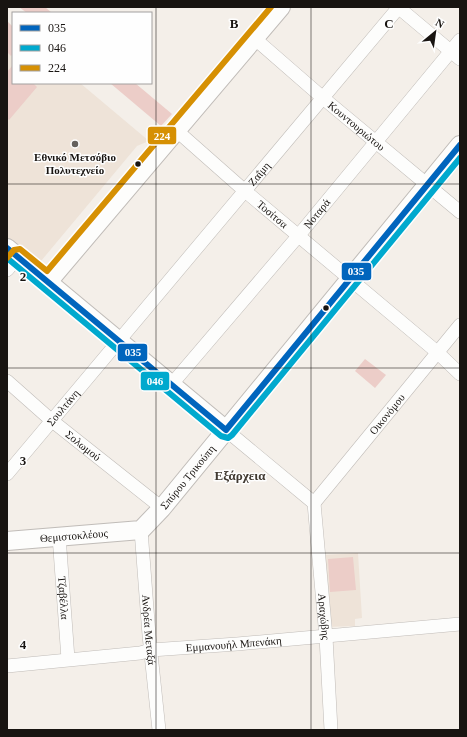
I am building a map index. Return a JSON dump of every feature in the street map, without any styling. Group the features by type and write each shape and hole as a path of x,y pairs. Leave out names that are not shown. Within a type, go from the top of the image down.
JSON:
{"street":[{"path":"48,282 280,7"},
{"path":"398,7 455,55"},
{"name":"Ζαΐμη","path":"119,341 398,7"},
{"name":"Κουντουριώτου","path":"254,38 323,98 460,212"},
{"name":"Νοταρά","path":"172,385 299,235 376,141 455,55 460,40"},
{"name":"Τοσίτσα","path":"176,130 245,191 437,352 460,374"},
{"name":"Σπύρου Τρικούπη","path":"141,530 162,508 460,146"},
{"path":"11,258 48,282 314,503"},
{"name":"Οικονόμου","path":"314,503 460,325"},
{"name":"Σουλτάνη","path":"7,474 119,341"},
{"name":"Σολωμού","path":"7,381 51,420 162,508"},
{"name":"Αραχώβης","path":"314,503 326,636 331,730"},
{"name":"Θεμιστοκλέους","path":"7,541 141,530"},
{"name":"Ανδρέα Μεταξά","path":"141,530 159,730"},
{"name":"Τζαβέλλα","path":"59,536 68,659"},
{"name":"Εμμανουήλ Μπενάκη","path":"7,666 140,653 152,650 460,624"}],"shaded area":[{"path":"19,7 45,7 51,12 26,12"},
{"name":"Εθνικό Μετσόβιο Πολυτεχνείο","path":"7,21 12,26 12,84 81,84 149,141 137,146 36,267 7,242"},
{"path":"7,21 12,26 11,56 7,52"},
{"path":"12,66 12,84 34,84 37,87 9,120 7,118 7,72"},
{"path":"111,84 136,84 172,114 161,126"},
{"path":"365,359 386,375 375,388 355,371"},
{"path":"358,553 362,618 355,619 355,626 326,627 322,555"},
{"path":"353,557 356,590 330,592 328,559"}],"transit line":[{"name":"224","path":"7,258 14,250 20,249 47,271 271,7"},
{"name":"035","path":"7,248 226,430 460,145"},
{"name":"046","path":"7,258 221,436 228,438 460,158"}],"place":[{"name":"Εθνικό Μετσόβιο Πολυτεχνείο","path":"75,144"}],"district":[{"name":"Εξάρχεια","path":"240,475"}]}
